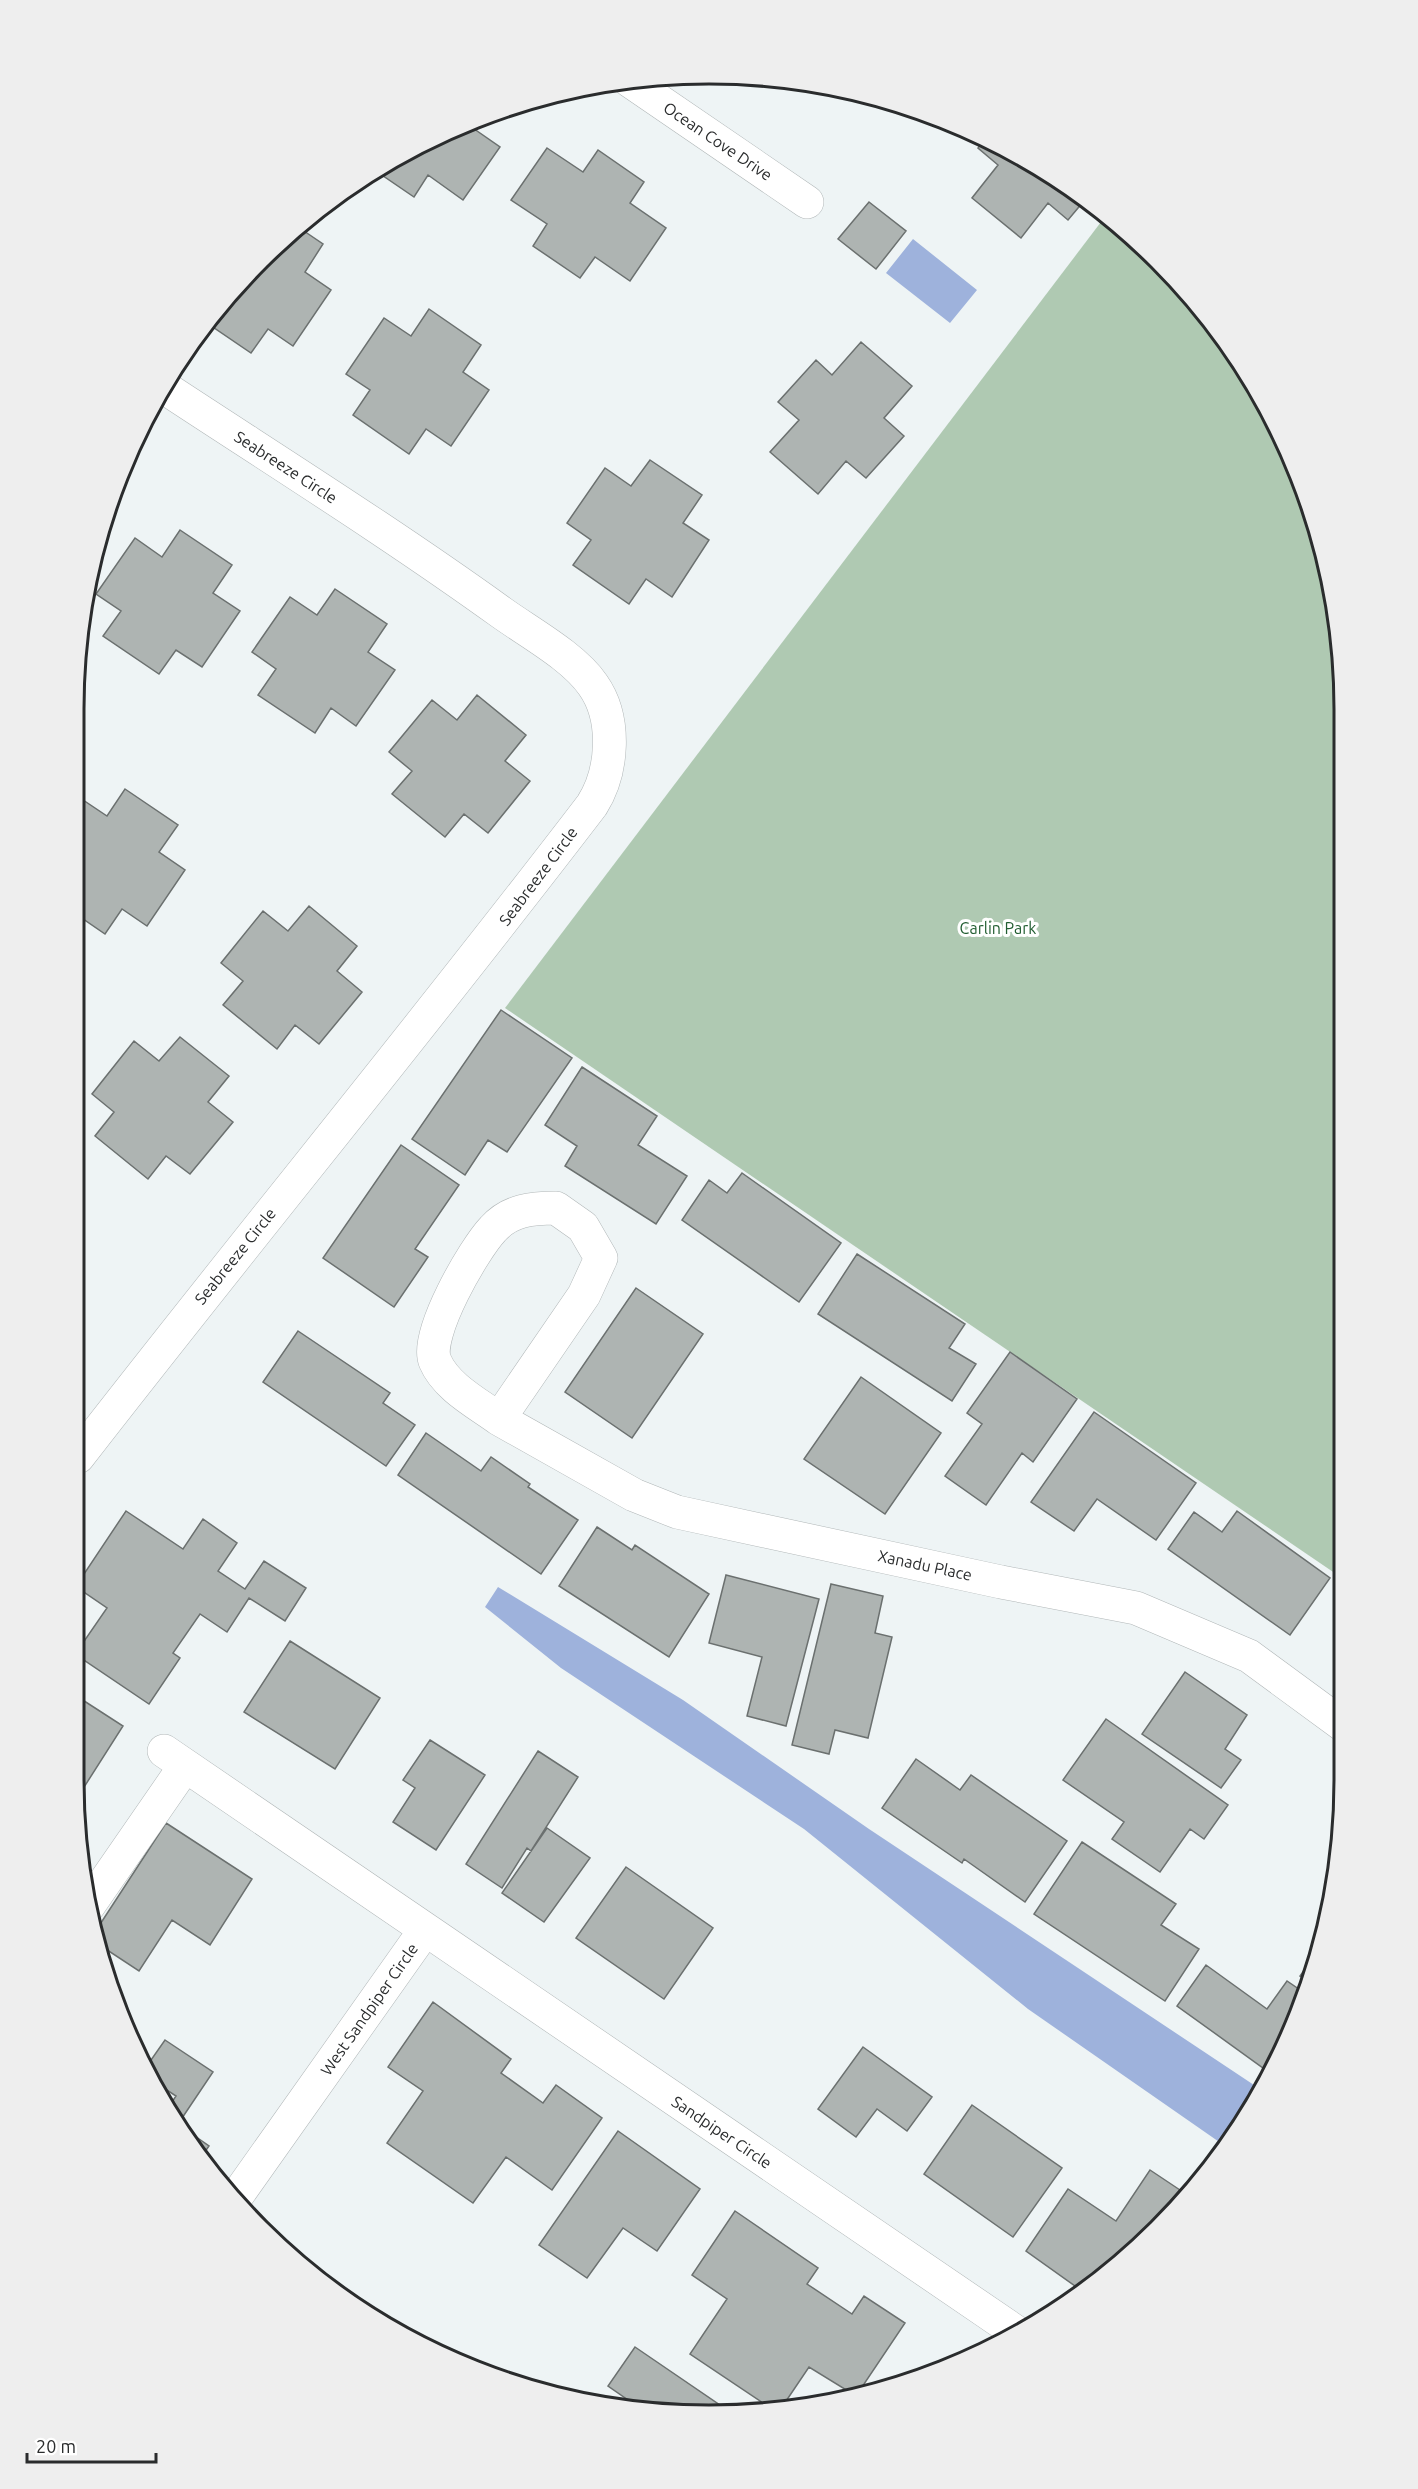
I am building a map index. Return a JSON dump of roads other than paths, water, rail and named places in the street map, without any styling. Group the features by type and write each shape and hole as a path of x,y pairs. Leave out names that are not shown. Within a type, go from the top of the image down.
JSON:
{"street":[{"name":"Ocean Cove Drive","path":"640,88 807,202"},
{"name":"Seabreeze Circle","path":"84,1449 207,1290 480,952 585,814 602,788 609,753 604,703 583,671 447,574 171,392"},
{"name":"Xanadu Place","path":"499,1419 584,1295 601,1258 583,1227 556,1208 524,1209 493,1228 459,1281 436,1327 433,1359 448,1382 499,1419 634,1495 678,1512 1001,1582 1136,1608 1249,1656 1334,1718"},
{"name":"West Sandpiper Circle","path":"95,1895 175,1759 425,1930 239,2192"},
{"name":"Sandpiper Circle","path":"425,1930 1010,2328"}],"water":[{"path":"913,239 977,290 950,323 886,273"},
{"path":"498,1587 683,1700 869,1829 1254,2085 1229,2127 1218,2141 1028,2009 804,1829 561,1668 485,1607"}],"park label":[{"name":"Carlin Park","path":"998,928"}]}
